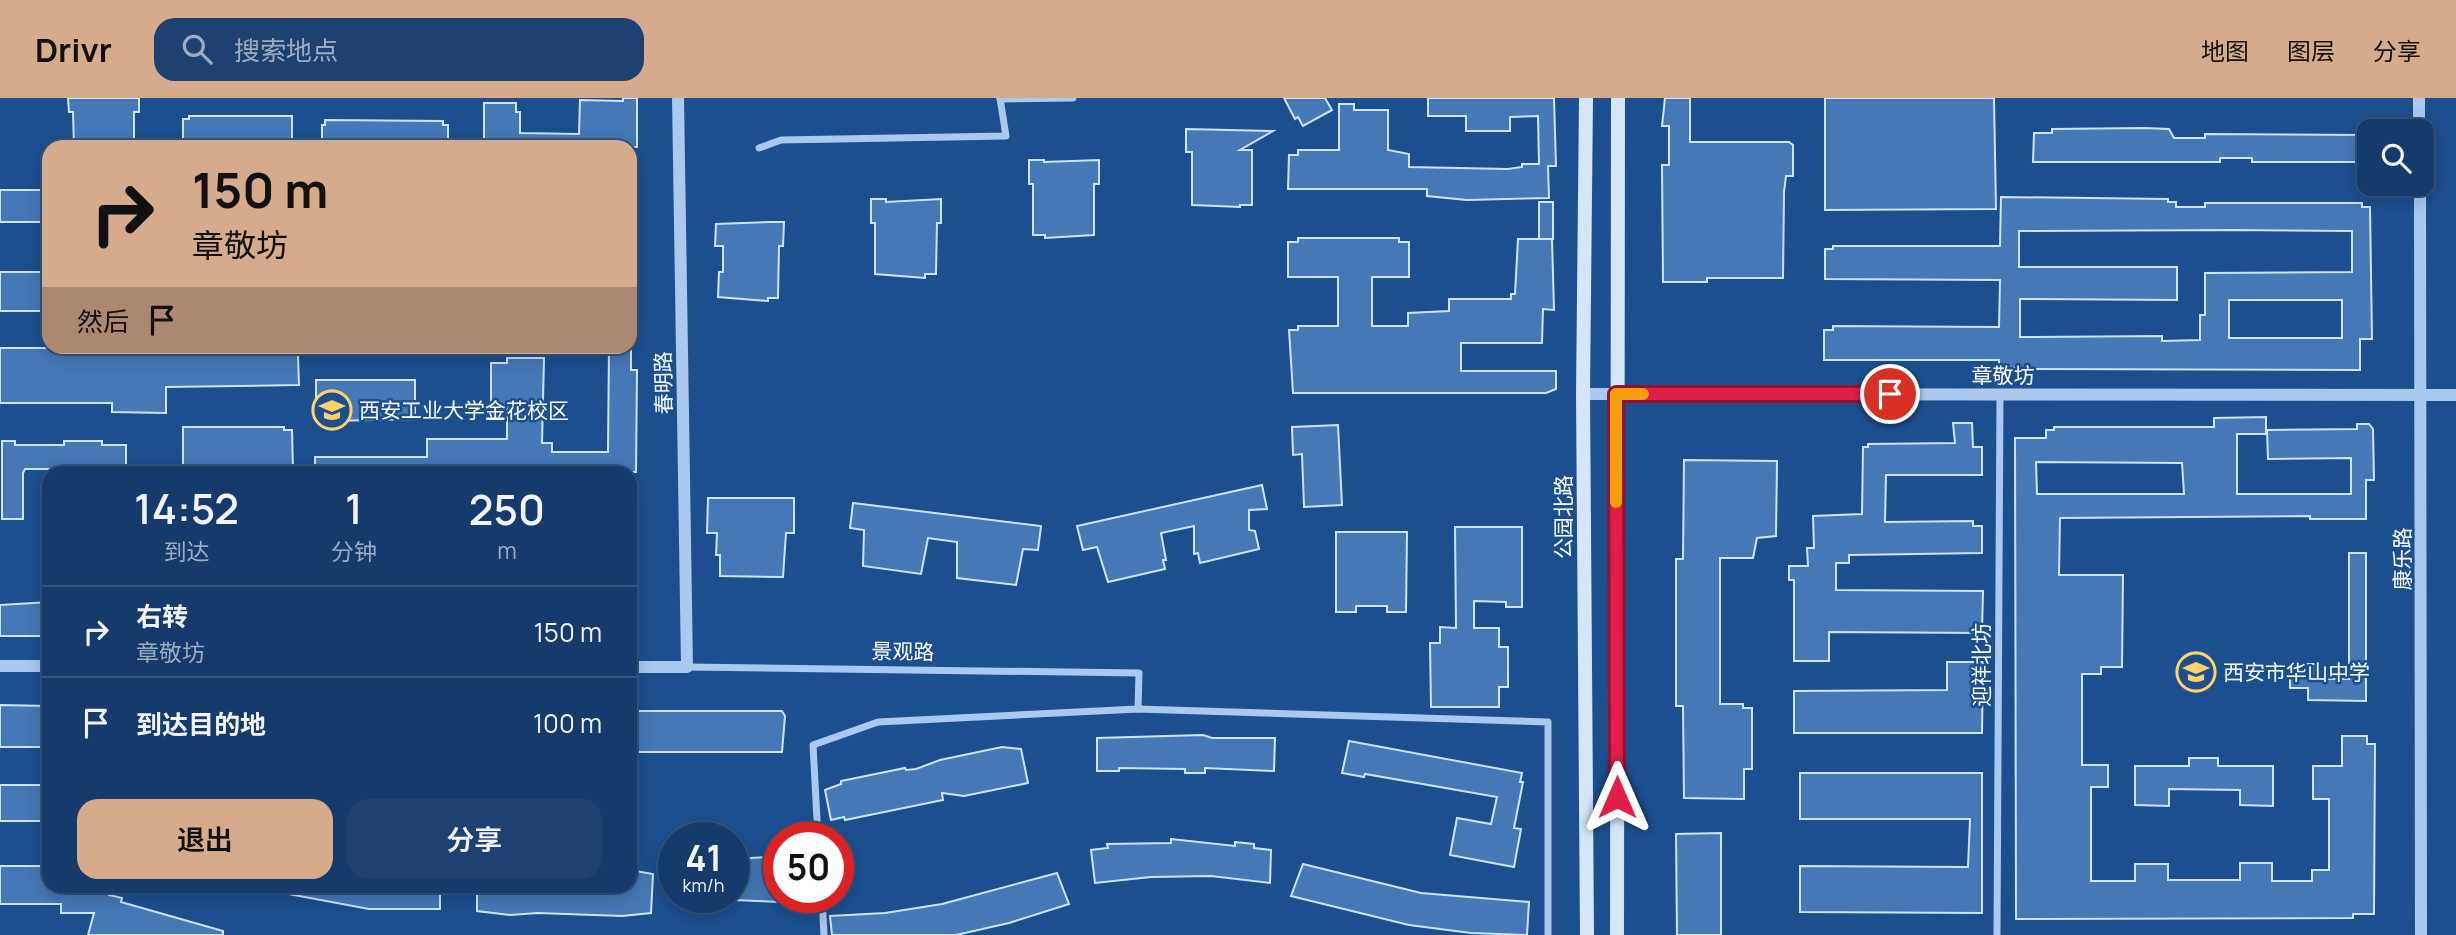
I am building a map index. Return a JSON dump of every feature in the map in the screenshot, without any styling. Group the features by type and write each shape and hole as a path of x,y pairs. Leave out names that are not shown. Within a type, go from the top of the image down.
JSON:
{"main road":[{"name":"公园北路","path":"1586,98 1583,394 1587,935"},
{"path":"1617,935 1618,98"}],"street":[{"name":"春明路","path":"678,98 687,667"},
{"path":"759,148 781,141 1006,135 1000,98 1073,98"},
{"path":"2419,98 2419,119"},
{"name":"康乐路","path":"2420,196 2421,935"},
{"name":"章敬坊","path":"1583,394 2456,395"},
{"name":"迎祥北坊","path":"1997,935 2000,394"},
{"path":"0,666 42,666"},
{"name":"景观路","path":"637,667 1139,673 1138,709"},
{"path":"817,822 813,745 878,722 1138,709 1548,722 1548,935"},
{"path":"823,913 824,935"}],"building":[{"path":"68,98 139,98 139,112 134,112 134,140 74,140 73,112 69,112"},
{"path":"623,98 637,98 637,140 484,140 484,103 516,103 516,112 520,112 520,133 579,134 580,100 623,101"},
{"path":"1284,98 1325,98 1332,110 1303,126 1298,117 1295,119"},
{"path":"1428,98 1554,98 1556,166 1548,166 1549,198 1467,200 1427,196 1427,189 1288,189 1289,155 1298,155 1298,150 1339,150 1339,104 1354,104 1354,110 1388,110 1388,150 1409,154 1409,167 1508,169 1522,167 1522,164 1539,164 1538,116 1510,117 1510,131 1466,131 1466,116 1428,116"},
{"path":"1665,98 1690,98 1690,142 1789,142 1793,145 1793,176 1786,176 1784,192 1783,278 1707,278 1707,282 1663,282 1662,165 1669,165 1669,126 1662,126"},
{"path":"1825,98 1994,98 1996,209 1825,210"},
{"path":"189,116 292,116 292,140 183,140 183,119 189,119"},
{"path":"325,120 443,121 443,125 448,125 448,140 322,140 322,125 325,125"},
{"path":"1186,129 1273,131 1240,150 1252,150 1252,205 1192,205 1192,152 1186,152"},
{"path":"2052,129 2169,129 2174,138 2205,138 2205,134 2357,135 2357,162 2252,162 2252,158 2220,158 2220,162 2033,162 2034,133 2052,133"},
{"path":"1029,160 1099,160 1099,184 1094,184 1094,235 1045,238 1045,235 1033,235 1033,184 1029,184"},
{"path":"0,190 42,190 42,222 0,222"},
{"path":"2001,197 2168,199 2168,202 2176,202 2176,207 2205,207 2205,203 2362,203 2362,207 2370,207 2372,339 2360,339 2360,370 2029,369 1999,367 1999,360 1824,360 1824,330 1833,330 1833,326 1999,327 2000,280 1825,279 1825,249 1833,249 1833,246 2000,246","holes":["2019,231 2352,231 2352,272 2205,273 2205,315 2200,315 2200,340 2162,341 2162,336 2020,337 2020,299 2177,300 2177,267 2019,267","2229,300 2342,300 2342,338 2229,338"]},
{"path":"871,199 886,199 886,202 941,199 941,223 937,223 936,274 925,274 925,278 875,274 875,223 871,223"},
{"path":"1539,202 1553,202 1553,239 1539,239"},
{"path":"784,222 783,246 779,246 778,298 768,298 768,301 718,297 719,272 723,272 723,246 715,246 716,224"},
{"path":"1298,238 1399,238 1399,242 1409,242 1409,277 1372,277 1372,326 1408,326 1408,313 1449,311 1449,299 1511,299 1511,294 1515,294 1518,239 1552,239 1554,310 1543,309 1542,343 1461,343 1461,371 1556,371 1556,389 1546,393 1293,393 1289,330 1298,330 1298,326 1338,326 1338,277 1288,277 1288,242 1298,242"},
{"path":"0,272 42,272 42,311 0,311"},
{"path":"0,348 42,348 42,354 298,355 299,385 166,387 166,413 112,412 112,403 0,403"},
{"path":"609,354 631,354 631,370 637,370 636,466 315,466 315,457 427,457 427,439 507,439 507,405 491,405 491,363 507,363 507,358 544,358 542,443 552,443 552,452 608,452"},
{"path":"316,380 415,380 415,419 331,421 331,418 316,418"},
{"path":"2266,417 2266,434 2237,434 2237,494 2351,494 2351,458 2268,459 2267,430 2357,429 2357,424 2369,424 2373,429 2374,480 2366,480 2366,519 2310,519 2310,516 2060,518 2059,575 2123,575 2122,667 2101,667 2101,674 2082,674 2082,765 2108,765 2108,787 2091,787 2091,881 2135,881 2135,864 2168,864 2168,880 2240,880 2240,863 2272,863 2272,881 2312,881 2312,870 2329,870 2329,799 2313,799 2313,766 2342,766 2342,736 2367,736 2367,744 2375,744 2374,914 2353,914 2353,918 2016,919 2015,438 2046,438 2046,430 2054,430 2054,427 2214,427 2214,418","holes":["2036,462 2182,463 2184,494 2037,494"]},
{"path":"1953,423 1972,423 1973,447 1982,447 1982,475 1886,475 1885,522 1973,521 1973,526 1982,526 1982,553 1849,555 1849,563 1836,563 1836,590 1983,591 1982,633 1829,632 1829,661 1794,661 1794,580 1789,580 1789,566 1808,566 1807,548 1814,548 1813,516 1862,514 1863,447 1868,447 1868,444 1955,443"},
{"path":"1338,425 1342,505 1304,507 1302,454 1293,455 1292,427"},
{"path":"183,427 284,427 284,430 292,430 293,466 183,466"},
{"path":"2,441 15,441 15,445 64,445 64,441 102,441 102,445 126,445 126,466 42,466 42,469 25,469 23,519 2,519"},
{"path":"1684,460 1777,461 1776,536 1757,538 1753,558 1720,558 1720,704 1743,704 1743,708 1752,708 1752,769 1744,769 1744,799 1684,798 1683,706 1676,706 1676,559 1683,559"},
{"path":"1262,485 1267,509 1249,510 1249,530 1255,531 1259,549 1200,563 1198,553 1194,554 1194,526 1161,533 1165,569 1108,582 1097,547 1083,550 1077,526"},
{"path":"708,498 794,498 794,533 786,533 783,577 720,576 720,555 716,555 717,533 707,533"},
{"path":"853,503 1041,526 1038,550 1023,549 1016,585 957,578 957,542 928,538 921,574 863,566 864,530 850,528"},
{"path":"1455,527 1522,527 1522,607 1506,607 1506,602 1474,601 1474,628 1499,628 1499,647 1508,647 1508,687 1499,687 1499,707 1431,707 1430,643 1440,643 1440,627 1456,628"},
{"path":"1336,532 1407,532 1406,612 1387,612 1387,606 1356,606 1356,612 1336,612"},
{"path":"2349,553 2366,553 2366,701 2308,700 2308,688 2290,688 2290,664 2319,664 2319,679 2349,679"},
{"path":"42,602 42,636 0,636 0,605"},
{"path":"1947,662 1983,662 1982,733 1794,733 1794,691 1947,690"},
{"path":"0,705 42,706 42,747 0,747"},
{"path":"637,711 782,711 785,716 782,752 637,752"},
{"path":"1203,735 1212,738 1275,738 1274,771 1205,768 1205,773 1185,773 1185,769 1119,768 1119,771 1097,771 1097,738"},
{"path":"1349,741 1522,773 1520,782 1523,782 1514,828 1521,829 1514,867 1450,855 1457,818 1491,824 1497,797 1365,774 1364,777 1342,773"},
{"path":"1002,747 1021,749 1028,783 964,796 942,793 943,800 845,820 844,817 831,820 825,790 841,784 841,781 905,768 916,769 940,760"},
{"path":"2189,758 2218,758 2218,766 2273,766 2273,806 2240,805 2240,790 2169,789 2169,806 2135,805 2135,766 2189,766"},
{"path":"1800,773 1982,773 1982,913 1800,912 1800,866 1968,867 1970,819 1800,819"},
{"path":"0,785 42,785 42,821 0,821"},
{"path":"1721,833 1721,935 1677,935 1676,834"},
{"path":"1171,839 1235,846 1235,842 1254,844 1254,848 1271,850 1270,883 1211,876 1151,877 1095,883 1091,850 1108,848 1107,844 1171,843"},
{"path":"763,857 763,901 749,901 749,858"},
{"path":"1303,864 1421,893 1529,902 1527,935 1471,933 1409,925 1291,896"},
{"path":"0,866 42,866 42,893 109,893 122,898 121,902 223,931 223,935 88,935 94,913 61,913 61,904 0,904"},
{"path":"637,871 653,874 651,913 622,916 538,913 510,915 477,911 477,893 637,893"},
{"path":"1057,873 1069,904 1009,923 956,935 832,935 830,916 885,913 942,904"},
{"path":"283,893 440,893 440,909 369,909"}],"slow traffic":[{"path":"1616,502 1616,394 1643,394"}],"place":[{"name":"西安工业大学金花校区","path":"332,410"},
{"name":"西安市华山中学","path":"2196,672"}],"route":[{"path":"1617,797 1616,394 1890,394"}]}
